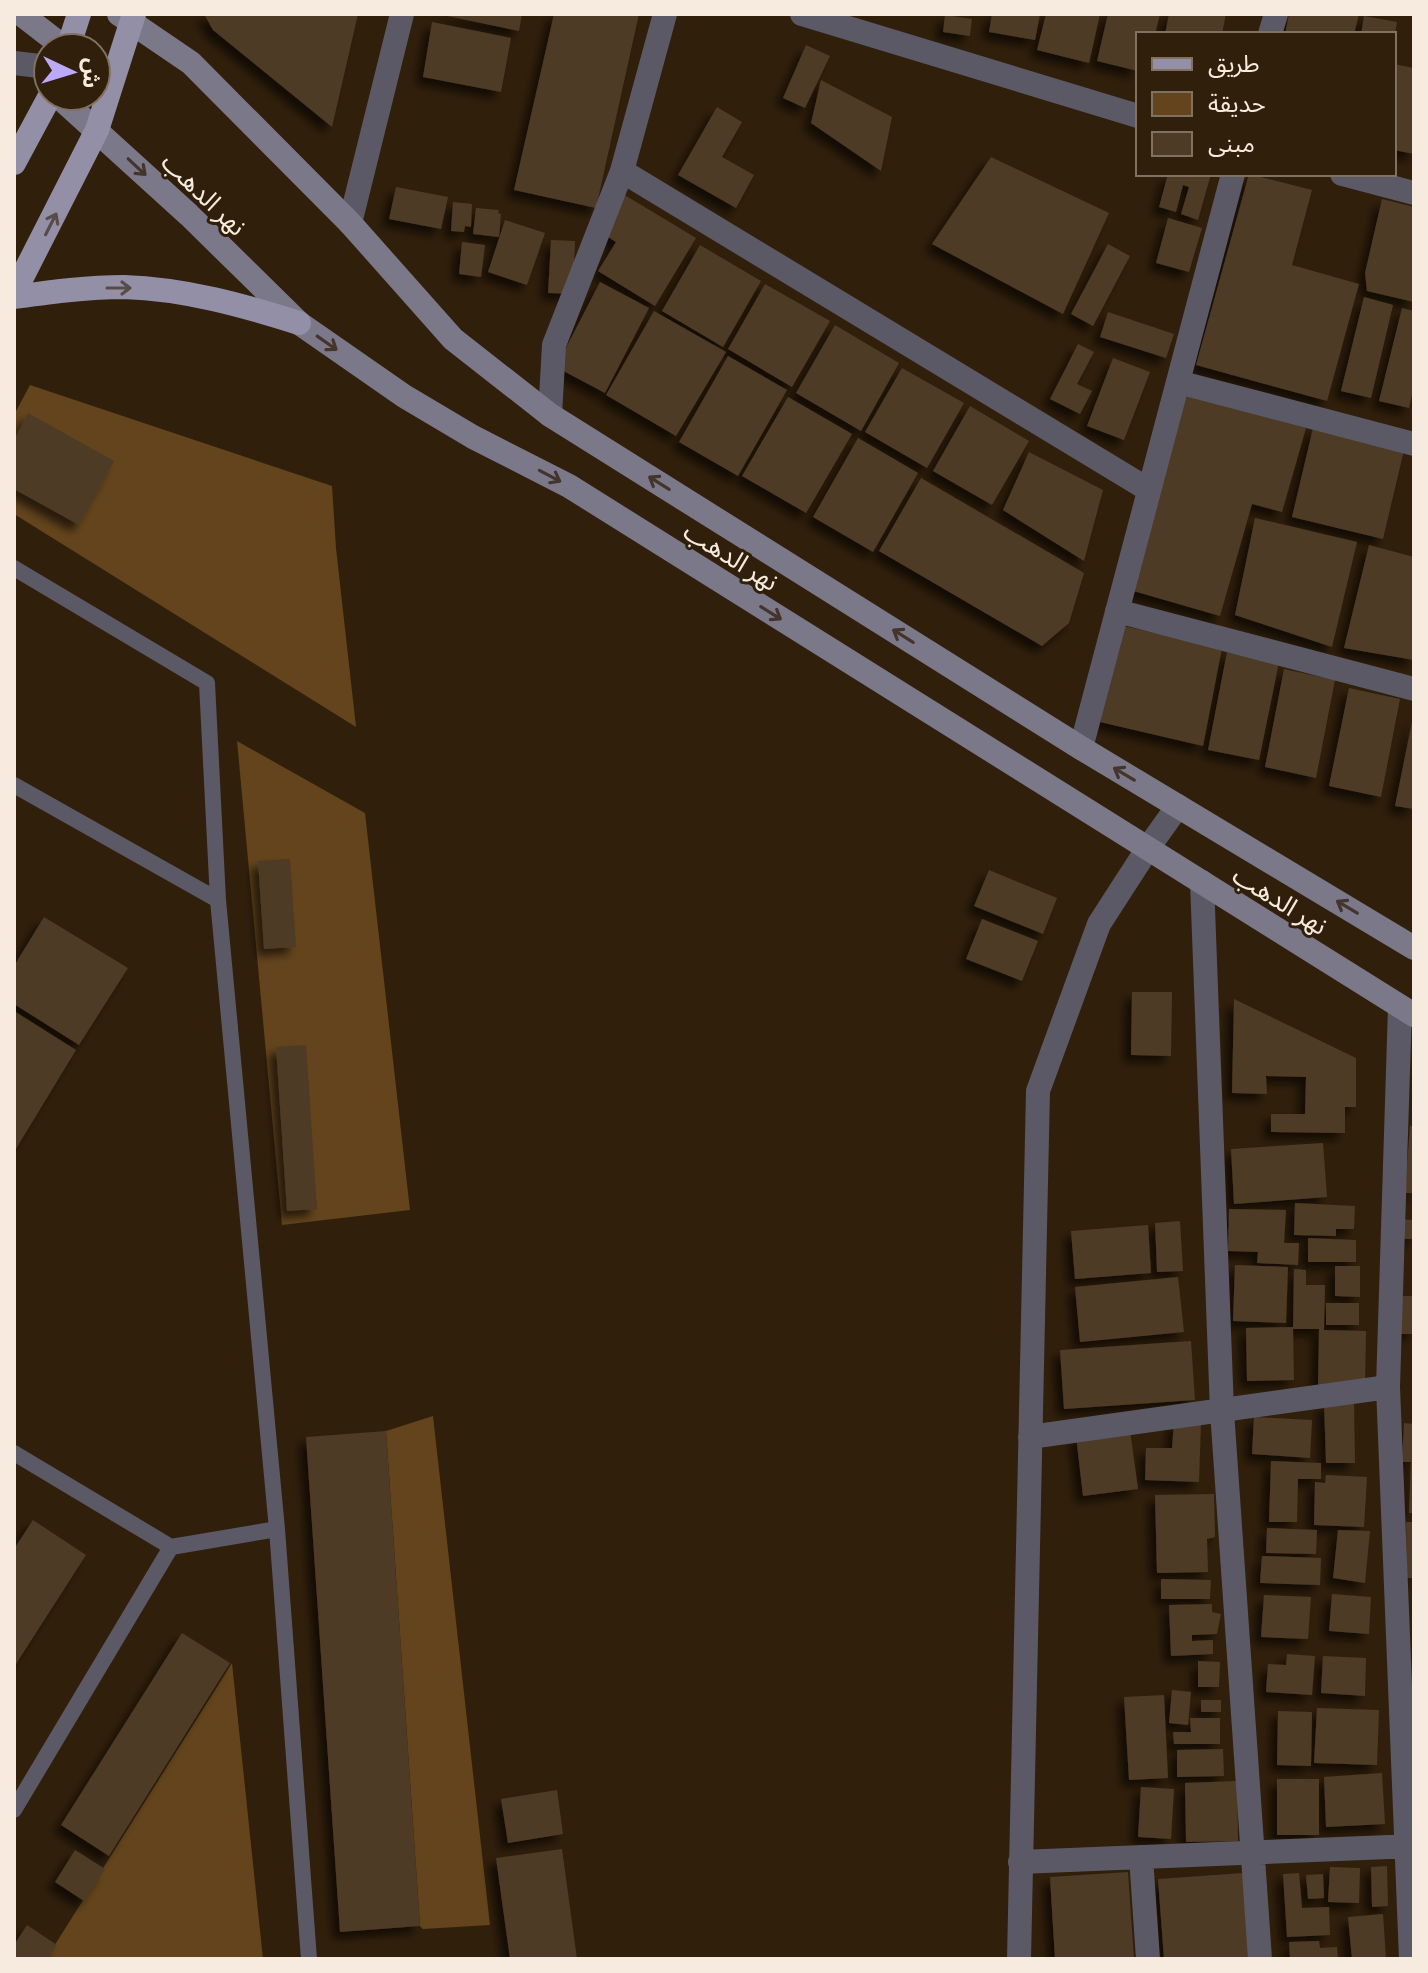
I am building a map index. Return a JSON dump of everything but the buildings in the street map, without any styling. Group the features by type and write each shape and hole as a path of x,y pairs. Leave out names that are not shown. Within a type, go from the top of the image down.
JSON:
{"main road":[{"path":"21,14 45,32"},
{"path":"14,295 97,130 129,16"},
{"name":"نهر الدهب","path":"129,16 191,63 350,223 453,339 550,415 1081,748 1414,948"},
{"path":"14,163 41,112"},
{"name":"نهر الدهب","path":"76,112 189,215 299,323 404,396 473,437 569,486 1407,1011"},
{"path":"14,295 125,287 182,292 238,304 299,323"}],"street":[{"path":"350,223 402,14"},
{"path":"550,415 554,345 622,171 665,14"},
{"path":"802,14 1136,115"},
{"path":"622,171 1149,490"},
{"path":"1081,748 1232,176"},
{"path":"1350,176 1414,193"},
{"path":"1178,382 1414,444"},
{"path":"1117,611 1414,689"},
{"path":"1019,1959 1038,1091 1099,924 1178,806"},
{"path":"1202,882 1222,1411 1260,1959"},
{"path":"1407,1011 1388,1387 1410,1846 1411,1959"},
{"path":"1030,1437 1388,1387"},
{"path":"1020,1862 1410,1846"},
{"path":"1141,1857 1148,1959"}],"lane":[{"path":"14,568 207,683 218,900 277,1529 309,1959"},
{"path":"14,785 218,900"},
{"path":"14,1453 171,1547 277,1529"},
{"path":"14,1810 171,1547"}],"green space":[{"path":"30,385 332,486 356,727 14,514 14,415"},
{"path":"237,741 365,813 410,1210 282,1225"},
{"path":"433,1416 490,1925 423,1929 420,1926 386,1431"},
{"path":"232,1663 263,1959 46,1959"}]}
